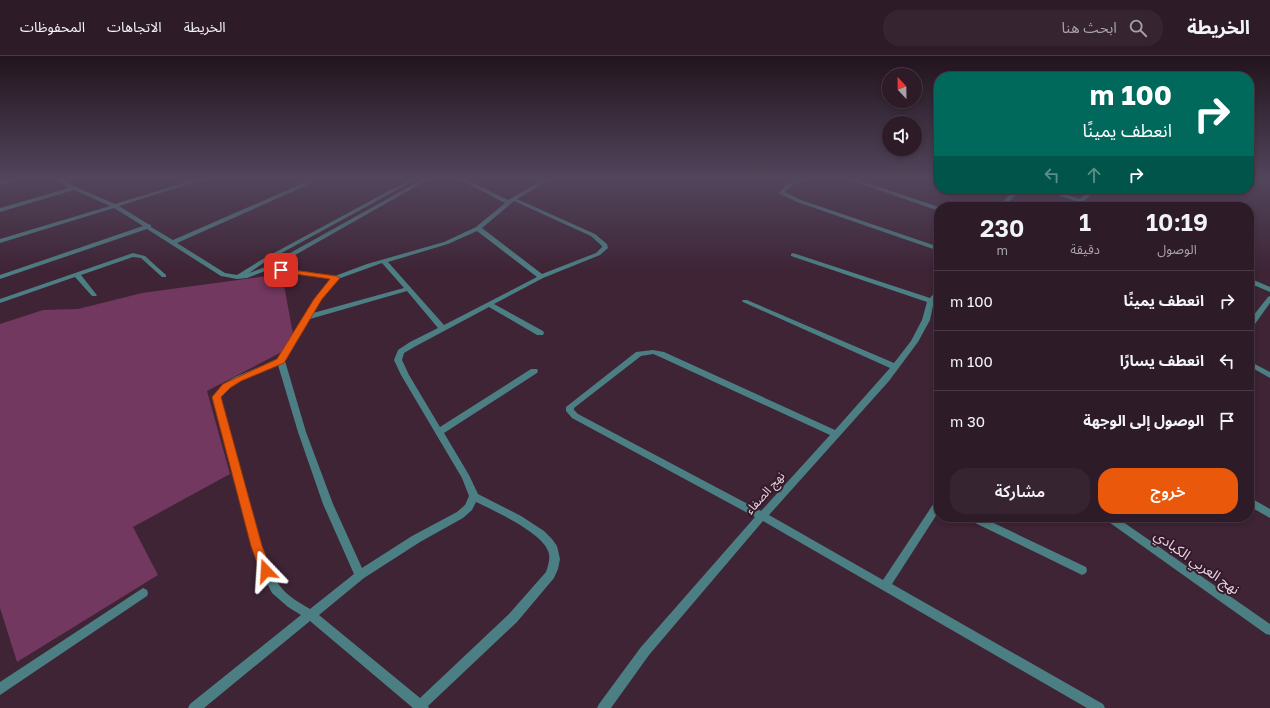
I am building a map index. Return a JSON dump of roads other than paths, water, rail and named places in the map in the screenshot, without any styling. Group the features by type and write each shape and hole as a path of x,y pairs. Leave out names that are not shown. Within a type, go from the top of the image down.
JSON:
{"street":[{"path":"0,241 104,209"},
{"path":"121,209 174,242 216,271 237,278 247,276 267,268 372,209"},
{"path":"174,242 248,209"},
{"path":"237,278 263,261 359,209"},
{"path":"500,209 478,228 446,243 384,261 336,278 325,289 280,361 226,386 216,397 257,546 266,571 276,590 292,604 311,615 422,706 513,618 550,576 555,560 552,548 546,540 507,513 474,496 466,477 398,360 401,352 413,344 541,277 598,254 604,248 605,245 593,235 531,209"},
{"path":"824,209 934,247"},
{"path":"0,277 149,226"},
{"path":"478,228 541,277"},
{"path":"0,301 125,257 139,255 164,276"},
{"path":"793,255 931,301"},
{"path":"384,261 443,329"},
{"path":"267,268 336,278"},
{"path":"76,274 94,295"},
{"path":"1254,282 1270,290"},
{"path":"308,317 408,289"},
{"name":"نهج الصفاء","path":"603,708 645,651 762,516 895,367 914,342 926,320 931,301 934,297"},
{"path":"1254,319 1270,298"},
{"path":"745,301 895,367"},
{"path":"490,305 540,333"},
{"path":"836,434 686,365 653,352 639,354 570,407 570,411 576,416 762,516 1099,708"},
{"path":"280,361 302,432 328,504 360,575"},
{"path":"1254,367 1270,375"},
{"path":"439,432 534,371"},
{"path":"194,708 360,575 416,539 460,515 469,508 474,496"},
{"path":"1254,504 1270,514"},
{"path":"885,586 934,511"},
{"path":"982,522 1082,570"},
{"name":"نهج العربي الكبادي","path":"1116,522 1270,630"},
{"path":"0,689 142,593"}]}
